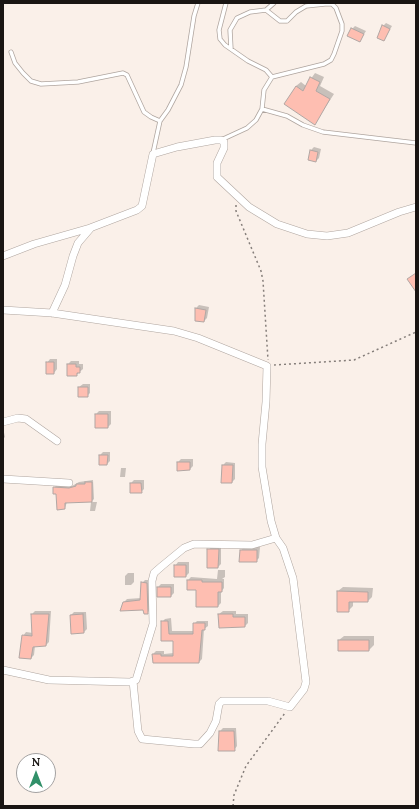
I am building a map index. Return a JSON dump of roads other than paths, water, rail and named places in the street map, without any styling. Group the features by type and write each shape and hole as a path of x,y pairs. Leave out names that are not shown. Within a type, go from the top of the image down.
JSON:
{"street":[{"path":"3,256 34,244 90,228 128,215 142,206 153,154 177,147 221,140 224,142 224,148 217,163 217,177 235,196 249,207 277,224 307,234 327,236 348,233 399,212 416,207"},
{"path":"52,313 65,285 72,256 78,243 90,228"},
{"path":"3,310 52,313 174,331 198,338 267,366 262,467 268,506 276,538 283,548 293,578 306,682 304,689 290,707 268,701 222,701 218,704 216,721 210,733 200,744 146,740 140,736 133,681"},
{"path":"3,422 18,418 26,418 57,441"},
{"path":"3,479 69,484"},
{"path":"3,670 49,680 136,680 153,624 152,581 154,573 184,548 194,544 252,546 276,538"}],"lane":[{"path":"153,154 160,121 172,104 186,67 194,16 198,3"},
{"path":"226,3 219,30 220,39 225,45 248,61 266,70 272,77"},
{"path":"231,49 230,30 237,18 250,12 266,10 274,3"},
{"path":"221,140 247,128 256,120 262,109 264,90 272,77 324,64 331,60 342,31 342,24 336,8 332,4 306,6 284,22 280,21 266,10"},
{"path":"11,52 15,63 23,73 31,81 42,84 78,82 123,74 127,75 144,112 151,118 160,121"},
{"path":"262,109 287,116 303,126 323,132 416,143"}]}
